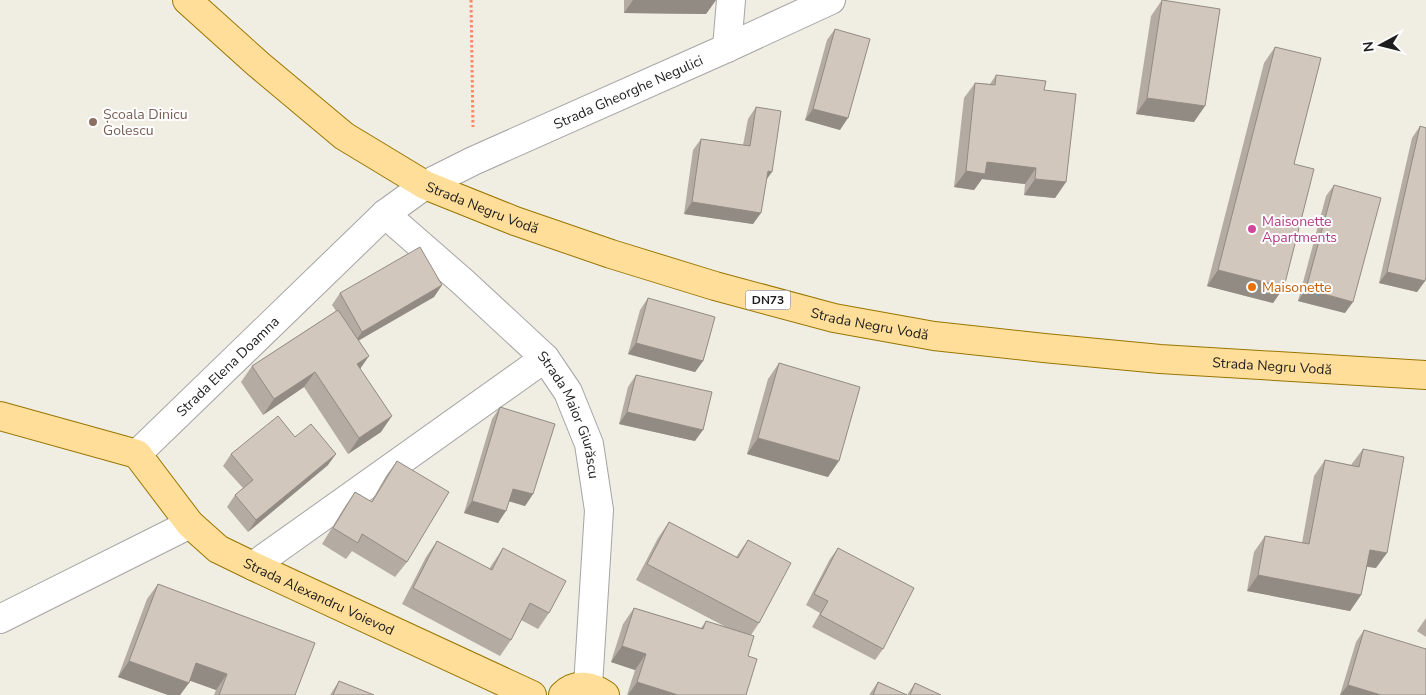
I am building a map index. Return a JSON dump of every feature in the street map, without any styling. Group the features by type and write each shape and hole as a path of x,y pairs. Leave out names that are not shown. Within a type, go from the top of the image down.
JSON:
{"main road":[{"name":"Strada Negru Vodă","path":"187,0 258,64 344,136 425,185 515,220 611,254 715,286 834,318 934,336 1160,359 1426,375"},
{"path":"0,416 137,454"},
{"name":"Strada Alexandru Voievod","path":"137,454 190,524 218,549 532,695"}],"street":[{"path":"727,48 731,0"},
{"name":"Strada Gheorghe Negulici","path":"425,185 473,161 831,0"},
{"name":"Strada Elena Doamna","path":"137,454 385,214 425,185"},
{"name":"Strada Maior Giurăscu","path":"385,214 463,282 545,358 568,392 589,444 599,510 585,692"},
{"path":"252,566 545,358"},
{"path":"0,619 190,524"}],"path":[{"path":"471,0 473,161"}],"building":[{"path":"1162,0 1220,9 1205,106 1147,98"},
{"path":"835,29 870,39 848,118 813,109"},
{"path":"1275,47 1321,58 1294,164 1314,169 1284,287 1218,270"},
{"path":"996,75 1046,81 1044,90 1076,94 1066,182 1035,179 1036,168 987,162 985,174 966,171 975,83 995,85"},
{"path":"756,107 781,111 772,172 768,171 761,213 692,202 701,139 750,146"},
{"path":"1420,126 1426,128 1425,281 1387,272"},
{"path":"1334,185 1381,198 1353,302 1306,289"},
{"path":"420,247 442,285 362,332 340,293"},
{"path":"648,298 715,317 703,361 636,343"},
{"path":"338,310 369,356 357,364 392,416 359,438 315,372 274,399 252,366"},
{"path":"779,363 860,387 839,461 758,438"},
{"path":"636,375 712,392 703,430 627,412"},
{"path":"500,407 555,424 533,494 513,489 506,511 472,501"},
{"path":"278,416 295,437 311,424 336,454 256,520 235,495 253,480 231,454"},
{"path":"1363,449 1404,457 1387,553 1370,550 1361,595 1258,575 1265,536 1309,544 1325,460 1359,467"},
{"path":"397,461 449,492 407,562 362,534 358,543 333,528 355,492 372,502"},
{"path":"669,522 738,558 748,540 791,563 759,623 647,564"},
{"path":"437,541 492,570 503,548 566,581 549,613 530,603 511,640 413,588"},
{"path":"838,548 914,588 883,649 820,615 828,601 814,594"},
{"path":"158,584 315,643 295,695 219,695 227,674 196,663 189,683 129,661"},
{"path":"634,608 703,629 706,621 754,636 748,656 757,659 746,695 678,695 637,682 646,654 622,646"},
{"path":"1364,630 1426,649 1426,695 1381,695 1348,685"},
{"path":"339,681 374,695 333,695"},
{"path":"878,682 907,695 873,695"},
{"path":"915,683 941,695 910,695"}],"place":[{"name":"Școala Dinicu Golescu","path":"93,122"},
{"name":"Maisonette Apartments","path":"1252,229"},
{"name":"Maisonette","path":"1252,287"}]}
